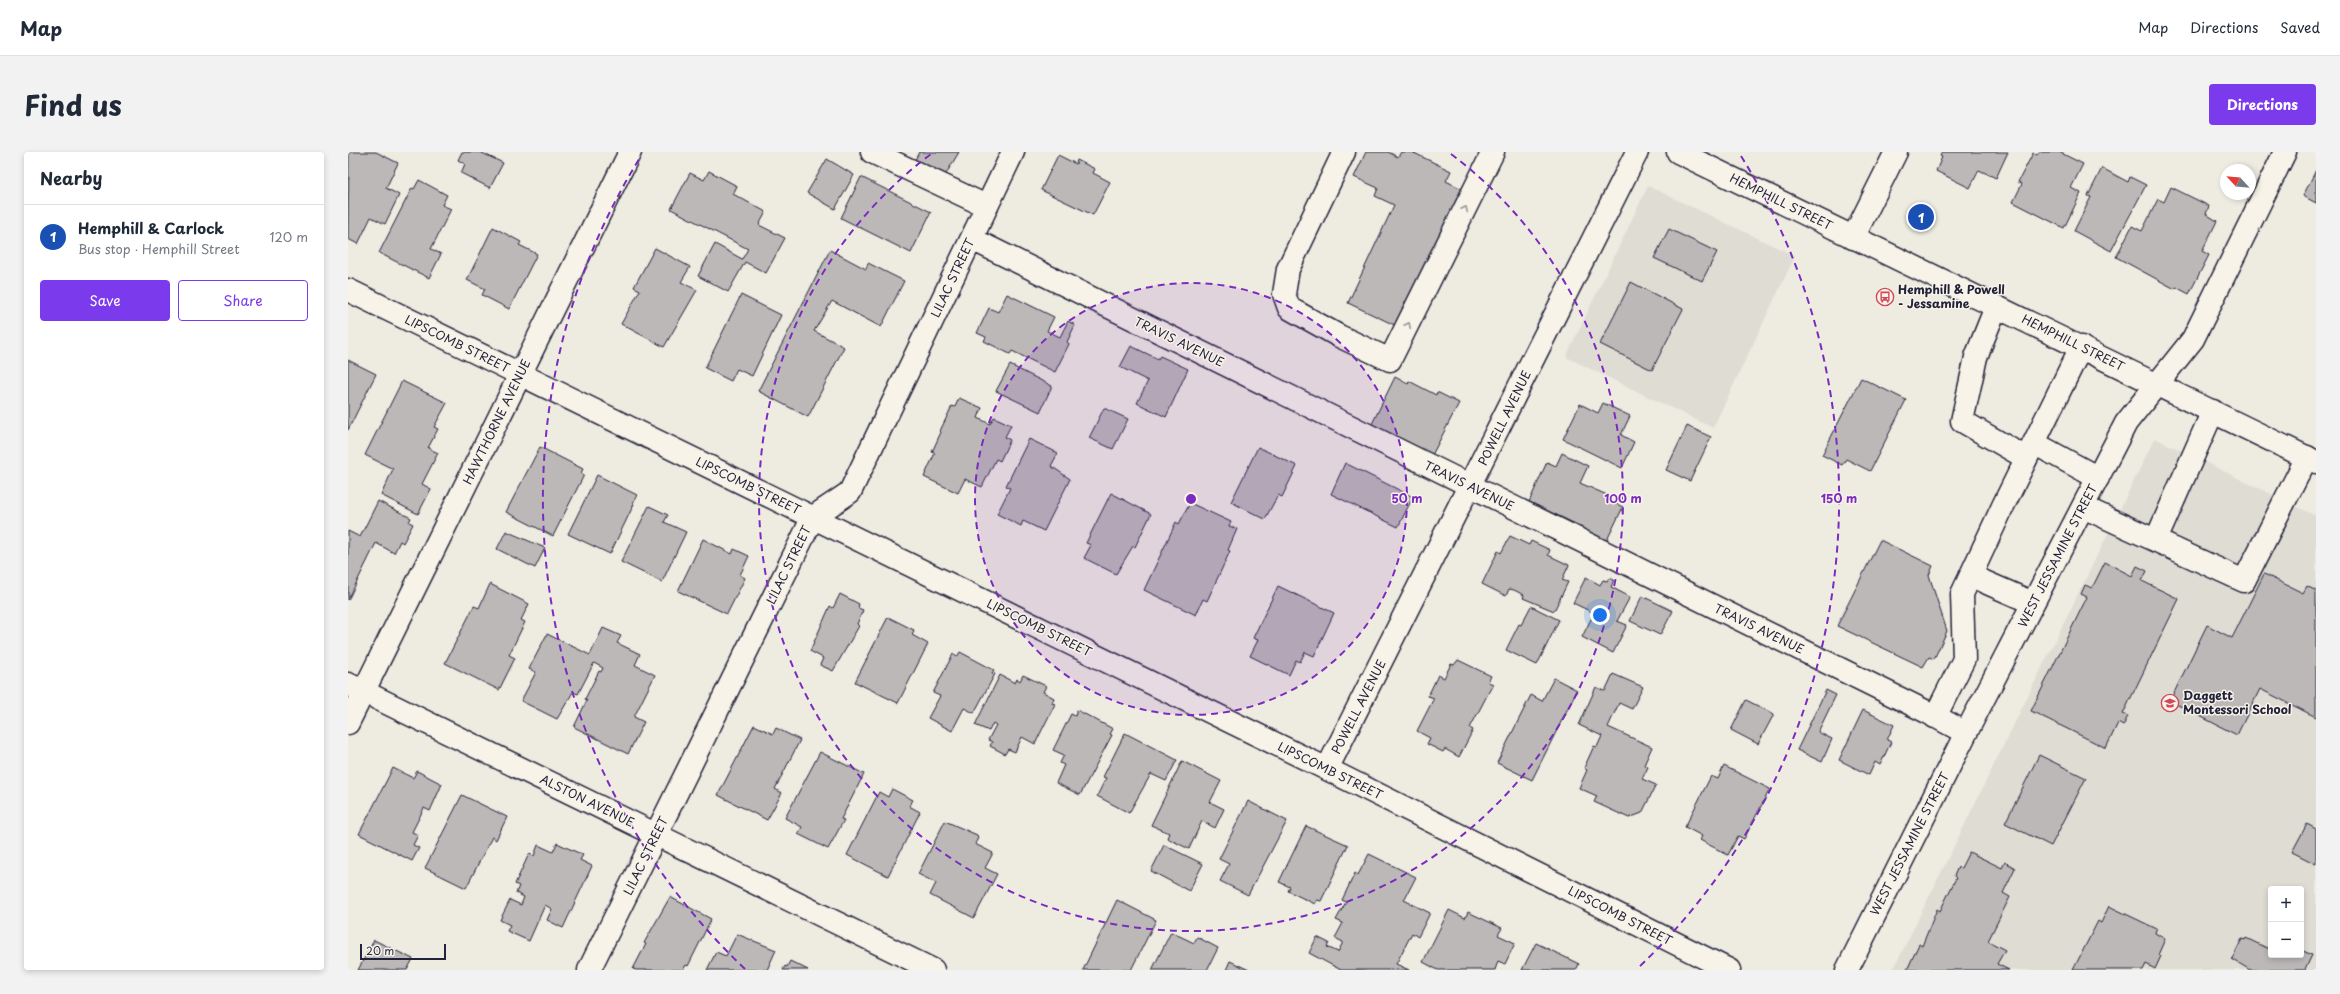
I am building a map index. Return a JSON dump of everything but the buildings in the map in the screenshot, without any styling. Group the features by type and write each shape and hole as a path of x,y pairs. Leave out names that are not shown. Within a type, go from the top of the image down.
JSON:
{"street":[{"name":"HAWTHORNE AVENUE","path":"348,723 355,688 520,375 630,152"},
{"path":"872,152 986,206"},
{"name":"LILAC STREET","path":"589,970 813,517 850,492 1013,152"},
{"path":"1344,152 1288,269 1284,294 1289,308 1339,336 1390,360 1493,152"},
{"name":"POWELL AVENUE","path":"1328,769 1638,152"},
{"name":"HEMPHILL STREET","path":"1678,152 2312,460"},
{"path":"1853,238 1896,152"},
{"name":"WEST JESSAMINE STREET","path":"1847,970 1966,733 2126,423 2193,339 2285,152"},
{"name":"TRAVIS AVENUE","path":"972,240 1966,733"},
{"name":"LIPSCOMB STREET","path":"348,290 1328,769 1729,970"},
{"path":"1996,306 1976,357 1962,421 2030,451 2098,478"},
{"path":"1935,717 1964,659 1962,594 2081,347"},
{"path":"2156,540 2213,412"},
{"path":"2083,507 2244,581 2312,460"},
{"path":"1971,576 2033,603"},
{"name":"ALSTON AVENUE","path":"355,688 934,970"}],"shaded area":[{"path":"1648,186 1795,256 1713,428 1566,357"},
{"name":"Daggett Montessori School","path":"2155,438 2316,516 2316,970 1893,970"}],"place":[{"name":"Hemphill & Carlock","path":"1921,217"},
{"name":"Hemphill & Powell - Jessamine","path":"1885,297"},
{"name":"Daggett Montessori School","path":"2170,703"}]}
